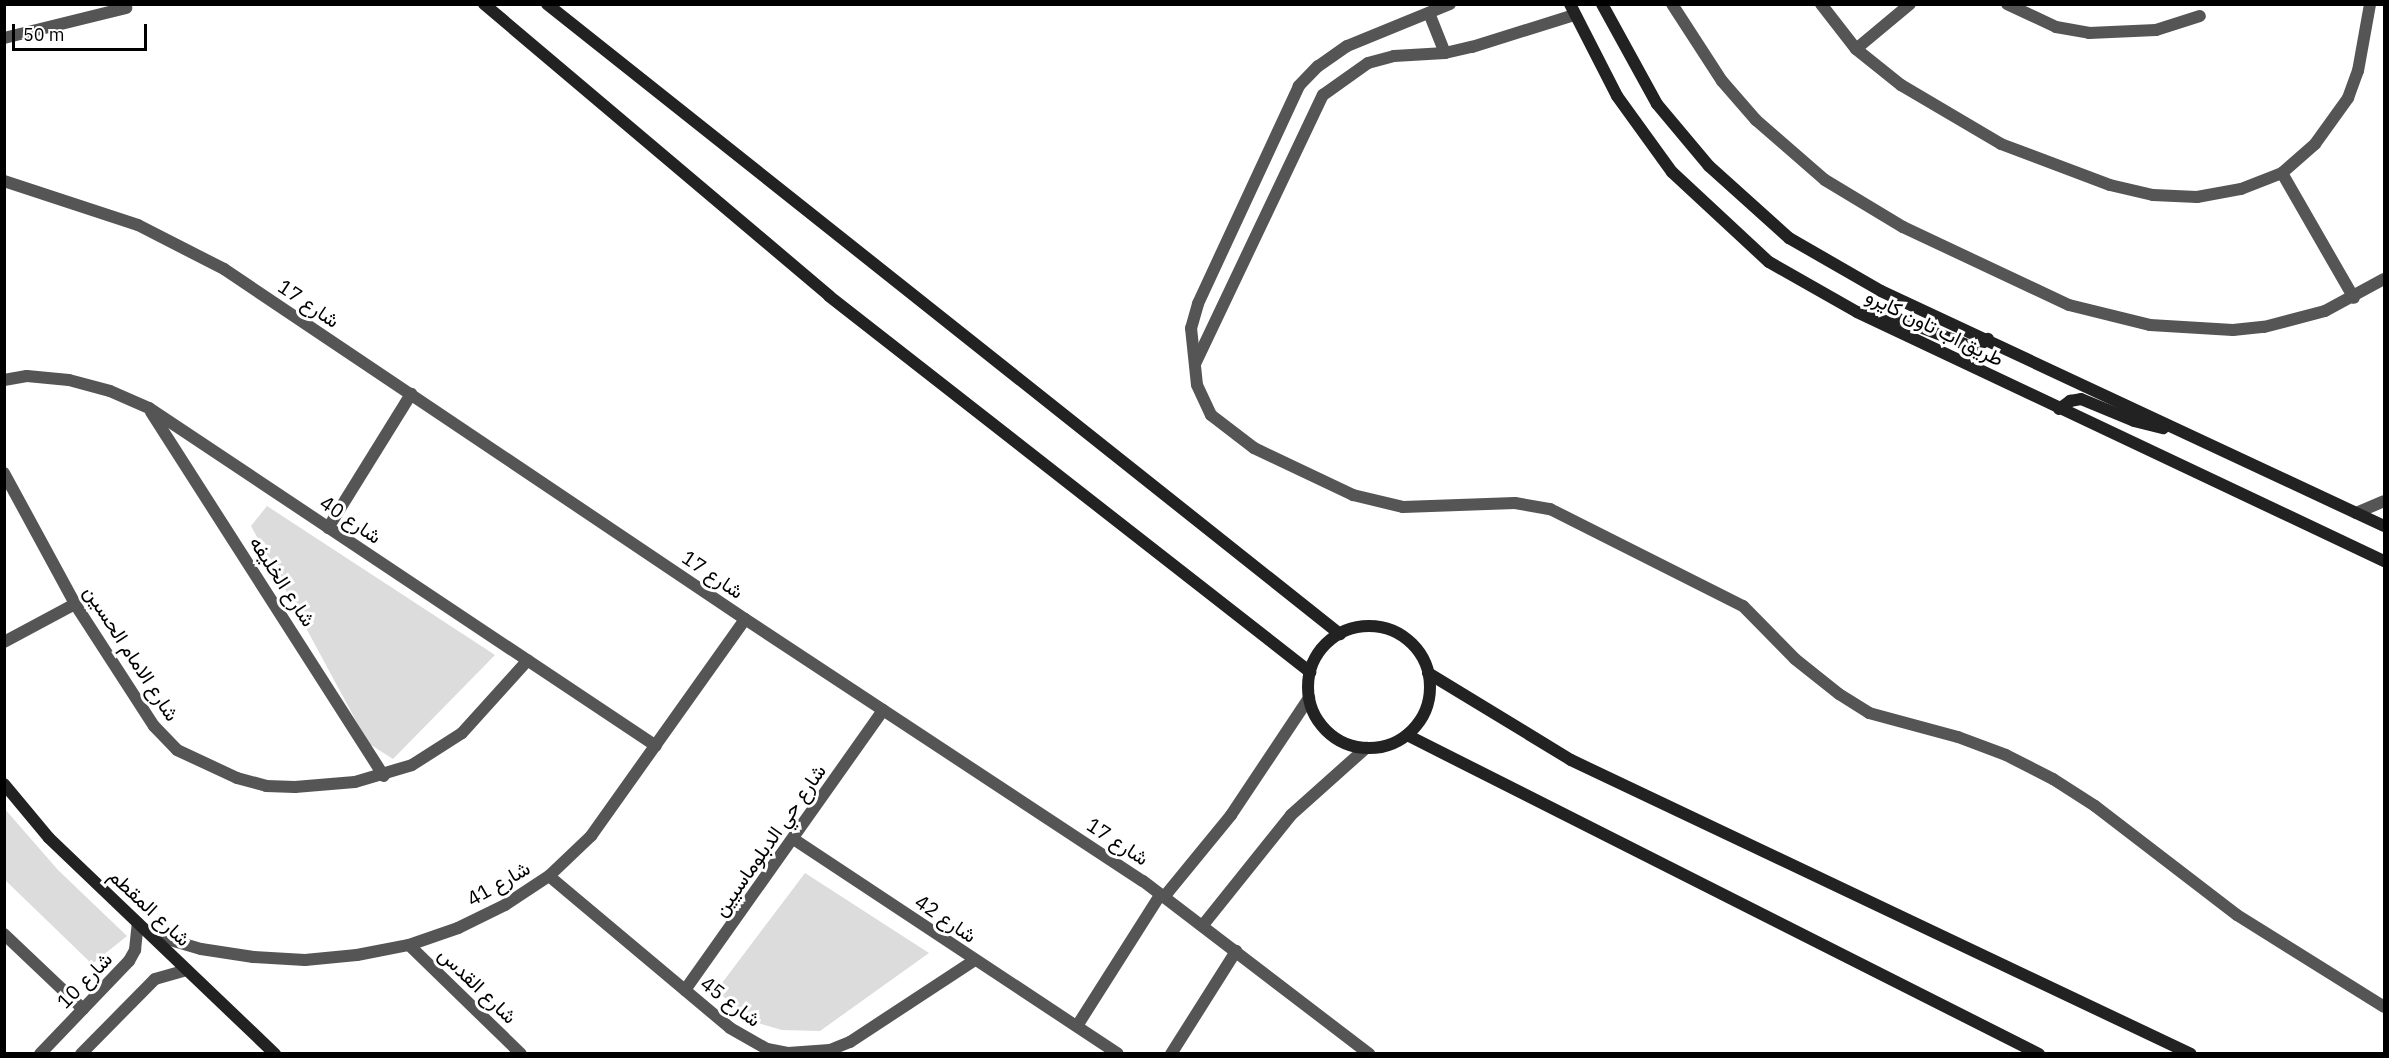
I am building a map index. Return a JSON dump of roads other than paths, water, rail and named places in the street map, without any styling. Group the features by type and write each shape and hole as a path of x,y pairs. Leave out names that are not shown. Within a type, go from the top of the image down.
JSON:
{"main road":[{"path":"484,4 829,296 1310,672"},
{"path":"547,4 1340,634"},
{"name":"طريق اب تاون كايرو","path":"1602,4 1657,104 1709,166 1789,238 1881,291 2385,526"},
{"name":"طريق اب تاون كايرو","path":"1572,10 1617,96 1672,172 1769,262 1857,312 2385,561"},
{"path":"1857,312 1899,318 1975,348 1988,339"},
{"path":"2059,409 2070,401 2081,399 2134,421 2188,434"},
{"path":"1364,627 1394,632 1418,651 1428,673 1427,707 1407,735 1388,745 1366,748 1340,740 1329,732 1313,711 1310,698 1310,672 1321,650 1340,634 1364,627"},
{"path":"1428,673 1571,760 2191,1053"},
{"path":"1407,735 2039,1053"},
{"name":"شارع المقطم","path":"4,784 49,838 275,1053"}],"street":[{"path":"1450,4 1347,46 1311,73 1299,87 1235,225 1191,328 1202,399 1224,429 1254,448 1353,495 1403,507 1515,503 1550,509 1743,606 1795,659 1839,694 1869,712 1968,741 2053,779 2104,813 2237,915 2385,1007"},
{"path":"1672,4 1722,81 1756,120 1825,180 1903,227 2030,289 2109,317 2191,330 2264,327 2295,321 2354,298 2385,279"},
{"path":"1821,4 1856,49 1901,86 1960,123 2055,167 2110,185 2153,195 2197,196 2241,189 2282,174 2315,144 2348,98 2358,71 2370,4"},
{"path":"1856,49 1910,4"},
{"path":"2007,4 2056,27 2089,33 2156,30 2200,15"},
{"path":"4,38 126,8"},
{"path":"1195,363 1323,95 1368,63 1395,56 1444,53 1572,10"},
{"path":"1429,13 1444,53"},
{"path":"2282,174 2354,298"},
{"name":"شارع 17","path":"4,181 104,212 178,243 224,269 1162,896 1369,1053"},
{"path":"1235,225 1256,233"},
{"name":"شارع 40","path":"4,380 27,376 69,380 110,391 149,408 656,746"},
{"path":"328,528 411,394"},
{"name":"شارع الخليفه","path":"149,408 384,776"},
{"name":"شارع الامام الحسين","path":"4,473 75,604 154,726 177,750 197,761 266,786 355,782 384,776 412,765 462,733 528,660"},
{"path":"2356,513 2385,501"},
{"path":"4,642 75,604"},
{"name":"شارع 41","path":"150,934 201,949 253,957 305,960 357,956 409,945 458,928 505,905 549,876 591,836 745,619"},
{"path":"1077,1026 1162,896 1231,815 1310,698"},
{"name":"شارع حي الدبلوماسيين","path":"685,990 795,840 883,710"},
{"path":"1203,925 1291,815 1366,748"},
{"name":"شارع 42","path":"795,840 1118,1053"},
{"name":"شارع 45","path":"549,876 747,1040 767,1049 809,1053 850,1042 975,960"},
{"name":"شارع 10","path":"40,1053 129,962 135,950 138,923"},
{"path":"4,934 83,1009"},
{"name":"شارع القدس","path":"409,945 521,1053"},
{"path":"1171,1053 1236,951"},
{"path":"81,1053 155,979 187,970"}]}
